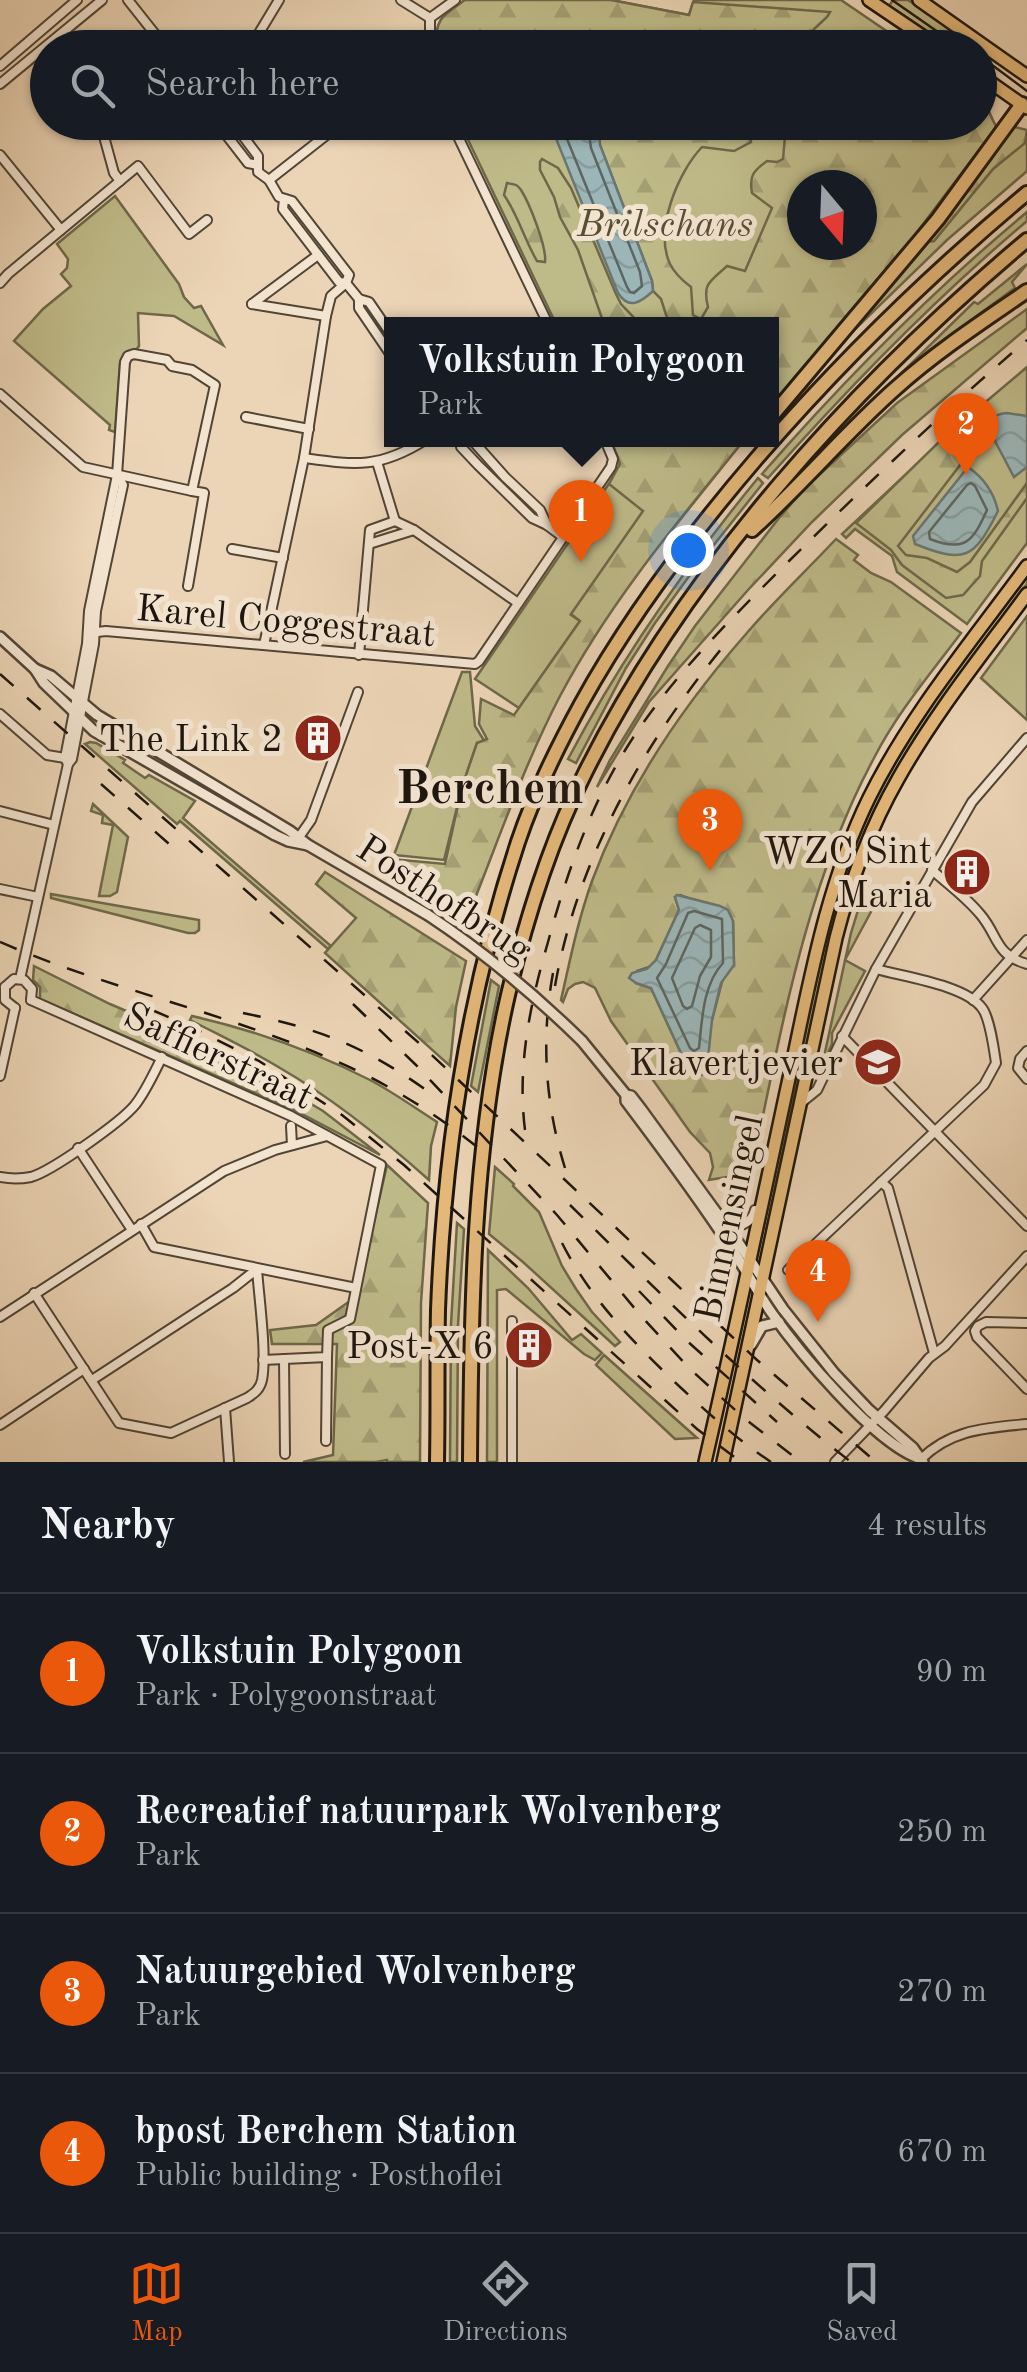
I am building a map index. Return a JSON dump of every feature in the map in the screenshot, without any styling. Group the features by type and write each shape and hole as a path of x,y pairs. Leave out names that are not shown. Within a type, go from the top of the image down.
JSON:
{"highway":[{"path":"779,408 938,219 1024,106"},
{"path":"779,433 870,336 962,248 1027,193"},
{"path":"470,1462 474,1261 484,1144 506,1008 529,916 562,824 632,685 727,551 805,454 855,401 954,303 1027,240"},
{"path":"727,551 790,495 897,387 1027,291"},
{"path":"750,466 757,447"},
{"path":"438,1462 438,1306 455,1113 477,989 518,842 557,750 605,662 679,552 767,447"}],"main road":[{"path":"918,0 961,30"},
{"path":"876,2 915,30"},
{"path":"997,55 1027,76"},
{"path":"997,87 1024,106"},
{"name":"Binnensingel","path":"705,1462 825,916 838,873 889,761 1027,566"},
{"name":"Binnensingel","path":"723,1462 842,916 868,842 891,792 919,744 1027,594"}],"street":[{"path":"42,30 78,0"},
{"path":"66,30 102,0"},
{"path":"128,0 152,30"},
{"path":"260,30 278,0"},
{"path":"402,0 430,18"},
{"path":"430,18 454,0"},
{"path":"430,18 430,30"},
{"path":"0,66 30,41"},
{"path":"0,84 29,60 20,49"},
{"path":"105,140 120,181"},
{"path":"246,140 258,156 258,172 269,180 279,196 292,201 348,275 331,296 326,316 304,458 264,646"},
{"path":"269,180 320,140"},
{"path":"460,140 545,317"},
{"path":"0,155 61,230"},
{"path":"0,283 138,166 189,234 207,220"},
{"path":"284,199 284,209 340,282 346,282"},
{"path":"318,254 252,304 326,316"},
{"path":"346,282 384,324"},
{"path":"360,299 359,308 384,345"},
{"path":"92,632 107,541 122,485 117,475 124,362 129,356 167,360 172,366 192,370 215,384 192,491"},
{"path":"0,394 83,467 204,493 188,586"},
{"path":"246,417 308,430"},
{"path":"304,458 351,465 377,462 413,447"},
{"path":"462,447 532,518 563,537"},
{"path":"478,447 540,510 547,525"},
{"path":"359,655 370,530 396,522 414,530 518,602 613,463 607,447"},
{"path":"377,462 396,522"},
{"path":"369,544 414,530"},
{"path":"232,549 283,558"},
{"name":"Karel Coggestraat","path":"20,979 92,632 471,665 479,661 518,602"},
{"path":"0,637 35,668"},
{"name":"Posthofbrug","path":"35,668 96,715 297,840"},
{"name":"Posthofbrug","path":"35,668 76,720 207,797 308,845 428,916 514,977 582,1042 641,1108 780,1306 874,1421"},
{"name":"Posthofbrug","path":"297,840 311,820 358,692"},
{"path":"0,714 47,755 64,760"},
{"path":"801,1103 817,1090 876,969 980,790 1027,738"},
{"path":"0,810 54,825"},
{"path":"932,870 979,912 1000,949 1027,964"},
{"path":"0,889 38,898"},
{"path":"974,1000 1027,940"},
{"path":"788,1270 984,1085 995,1065 984,1011 974,1000 954,990 876,969"},
{"path":"20,979 32,988 31,1000 15,1008 5,1000 2,986 20,979"},
{"name":"Saffierstraat","path":"31,1000 291,1116 381,1166 356,1288"},
{"path":"0,1076 15,1008"},
{"path":"842,1036 1027,1226"},
{"path":"1024,1055 1020,1072 1027,1080"},
{"path":"0,1177 31,1177 44,1172 124,1117 162,1057"},
{"name":"Posthofbrug","path":"626,1095 626,1102 725,1239 779,1322 826,1380 874,1421"},
{"path":"291,1126 292,1145"},
{"path":"0,1317 224,1172 250,1159 326,1136"},
{"path":"78,1148 154,1247 356,1288 350,1319 328,1330 326,1441"},
{"path":"722,1221 736,1226 751,1220 761,1182 767,1180"},
{"path":"882,1182 888,1188 934,1353"},
{"path":"835,1462 1027,1256"},
{"path":"34,1293 119,1423 170,1433 256,1392 263,1360 257,1269"},
{"path":"92,1380 257,1269"},
{"path":"512,1321 512,1462"},
{"path":"748,1352 762,1326 779,1322"},
{"path":"1027,1323 982,1323 976,1328 977,1337 1027,1389"},
{"path":"263,1360 326,1357"},
{"path":"284,1359 285,1454"},
{"path":"0,1425 84,1369"},
{"path":"225,1408 228,1462"},
{"path":"874,1421 913,1448 922,1461 931,1450 961,1432 1027,1424"}],"green space":[{"path":"465,0 611,0 689,15 694,0 841,0 885,30 437,30 451,10"},
{"path":"465,0 611,0 689,15 693,2 830,12 813,30 437,30 451,10"},
{"path":"893,0 908,0 951,30 925,30 889,6"},
{"path":"1015,127 1027,130 1025,143 993,169 934,241 922,242 1007,135"},
{"name":"Brilschans","path":"468,140 987,140 914,236 779,397 779,317 553,317"},
{"path":"600,140 751,140 734,151 702,147 677,186 667,219 666,250 674,271 691,287 693,315 697,317 667,317 661,299 653,291"},
{"path":"785,140 987,140 914,236 779,397 779,317 702,317 708,307 706,293 712,280 727,266 745,271 772,208 752,193 752,178 767,161 783,159"},
{"path":"1027,140 1027,171 947,240 846,338 844,335 922,242 934,241 993,169"},
{"path":"542,159 558,168 571,188 621,304 633,317 602,317"},
{"path":"507,183 518,186 525,197 541,237 545,262 537,261 504,195"},
{"path":"115,196 179,284 184,297 194,308 201,306 223,345 174,316 138,313 139,346 124,355 120,363 115,432 14,341 71,286 61,274 68,259 57,244"},
{"path":"1027,212 1027,221 893,345 768,478 762,474 889,338"},
{"path":"1027,264 1012,282 1015,288 938,344 874,400 974,302 978,304"},
{"path":"1027,309 1027,328 902,435 748,590 649,702 597,787 695,626 804,489 897,403"},
{"path":"1027,367 1027,543 967,624 897,572 892,556 855,529 846,538 842,534"},
{"path":"944,437 972,444 898,546 906,555 927,558 957,572 970,562 1027,483 1027,498 982,561 980,576 963,595 946,598 856,523"},
{"path":"614,447 738,447 671,531 571,615 580,621 519,708 475,679 619,469 620,459"},
{"path":"614,447 738,447 646,564 579,662 534,750 468,916 453,913 386,873 392,859 445,864 462,787 477,743 487,739 479,724 481,699 514,715 580,621 571,614 643,511 609,484 620,464"},
{"path":"758,478 763,483 690,575 626,668 576,763 568,759 656,614"},
{"path":"836,539 858,555 854,560 871,573 891,582 961,633 883,741 830,857 785,1013 751,1173 709,1180 713,1167 710,1153 690,1132 611,1021 595,988 583,982 575,984 561,1000 592,881 621,814 658,750 722,662","holes":["680,895 717,906 733,921 734,965 723,978 712,1020 687,1066 651,988 636,983 637,971 652,966 656,960 679,910 675,897"]},
{"path":"1027,576 1027,584 931,716 856,857 832,936 766,1231 818,970 834,905 856,841 885,779 922,719"},
{"path":"1027,616 1027,720 981,678"},
{"path":"462,672 470,672 475,726 485,742 477,743 444,860 394,855"},
{"path":"90,742 125,760 123,763 145,778 149,775 195,801 183,818 331,946 328,949 180,821 177,824 85,744"},
{"path":"93,804 128,837 117,892 110,896 99,896 113,825 102,823 103,815 91,811"},
{"path":"325,872 466,961 450,1066 325,953 356,918 316,884"},
{"path":"864,891 879,897 845,960"},
{"path":"51,894 199,920 199,930 188,933 51,898"},
{"path":"845,960 865,971 832,1033 832,1044 822,1066"},
{"path":"34,966 110,1004 229,1055 323,1111 380,1155 294,1110 40,999 40,987 33,980"},
{"path":"491,980 499,986 478,1092 471,1086"},
{"path":"192,1016 261,1035 328,1060 379,1085 437,1122 429,1180 319,1093 258,1055 190,1020"},
{"path":"387,1165 428,1203 421,1303 420,1462 303,1462 333,1455 337,1344 272,1344 270,1330 316,1325 357,1296"},
{"path":"495,1167 539,1212 562,1266 592,1312 620,1342 615,1346 489,1234"},
{"path":"457,1223 464,1229 458,1325 457,1462 450,1462 451,1324"},
{"path":"488,1250 528,1288 572,1340 581,1334 602,1353 595,1360 584,1354 506,1289 497,1290 497,1462 487,1462"},
{"path":"604,1355 697,1438 675,1439 596,1365"}],"water":[{"path":"557,140 600,140 652,281 653,291 639,301 626,302 618,293"},
{"path":"1007,413 1027,416 1027,467 1014,477 988,428 995,417"},
{"path":"968,467 988,486 998,511 982,539 974,548 957,555 915,544 913,536"},
{"path":"677,895 720,906 728,910 733,921 734,965 721,983 707,1068 702,1075 693,1074 687,1066 651,988 629,978 656,960 679,910"}],"tram line":[{"path":"892,0 935,30"},
{"path":"997,69 1027,91"}],"railway":[{"path":"525,1130 524,1059 542,965 579,845 624,752 679,676 743,607 905,449 1027,340"},
{"path":"555,986 580,890 620,800 671,716 731,637"},
{"path":"0,674 420,1044 757,1360 876,1462"},
{"path":"101,784 176,850"},
{"path":"0,942 331,1059 413,1101 487,1155"},
{"path":"553,973 547,1071 553,1120 565,1168"},
{"path":"353,1004 557,1215 690,1369 801,1462"},
{"path":"152,1010 259,1061 342,1115 404,1165 697,1429 741,1462"},
{"path":"243,1013 341,1041 429,1092"},
{"path":"570,1205 742,1370 851,1462"},
{"path":"562,1243 586,1283 630,1337 713,1417 771,1462"},
{"path":"639,1291 686,1340 777,1422"}],"place":[{"name":"Recreatief natuurpark Wolvenberg","path":"966,475"},
{"name":"Volkstuin Polygoon","path":"581,562"},
{"name":"The Link 2","path":"318,738"},
{"name":"Natuurgebied Wolvenberg","path":"710,871"},
{"name":"WZC Sint Maria","path":"967,872"},
{"name":"Klavertjevier","path":"878,1062"},
{"name":"bpost Berchem Station","path":"818,1322"},
{"name":"Post-X 6","path":"529,1345"}],"district":[{"name":"Berchem","path":"490,786"}]}
